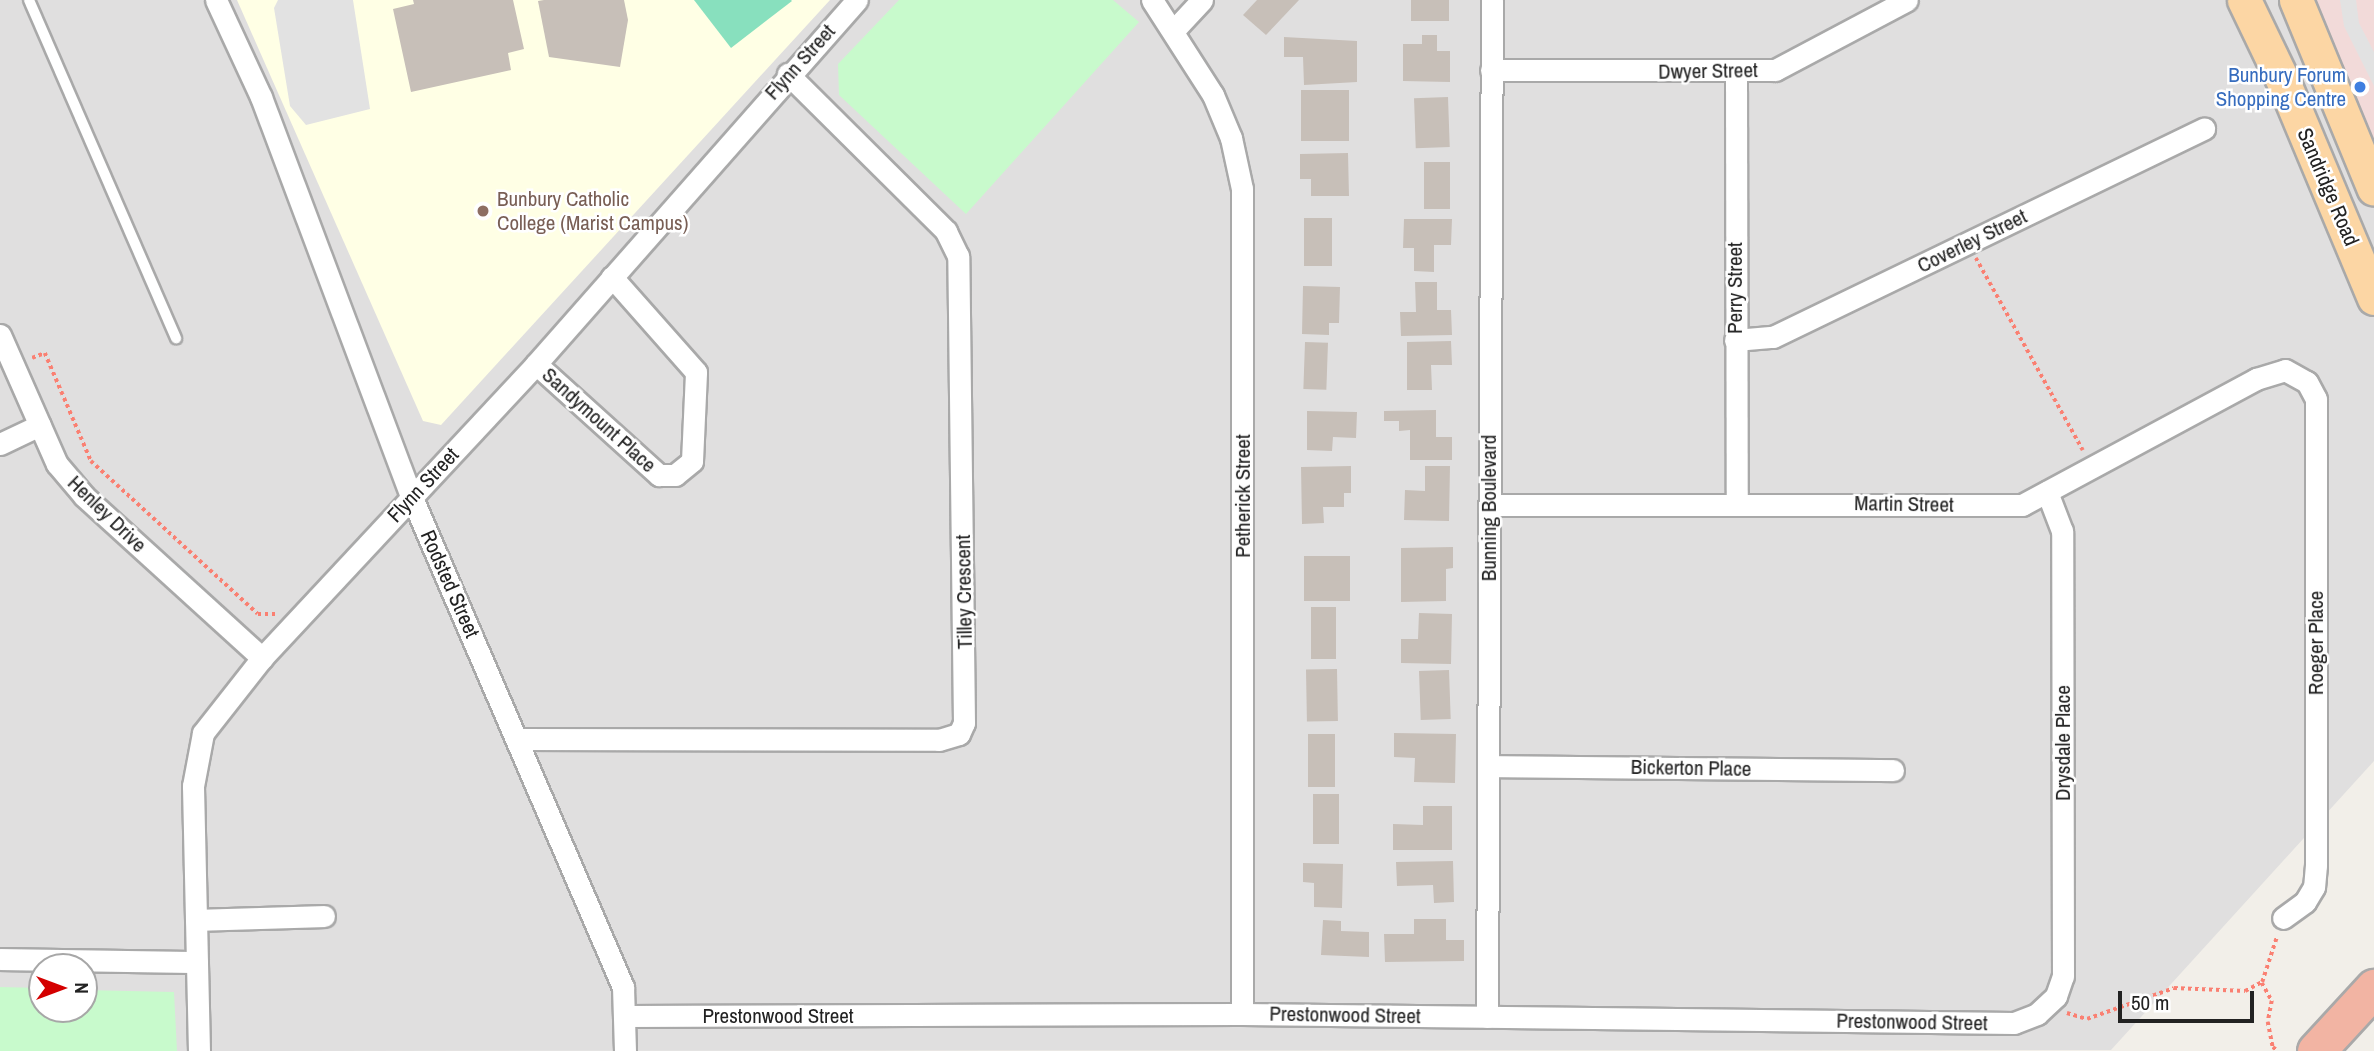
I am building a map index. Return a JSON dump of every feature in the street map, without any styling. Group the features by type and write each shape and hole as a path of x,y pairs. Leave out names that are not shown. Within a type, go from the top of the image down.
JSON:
{"highway":[{"path":"2316,1051 2374,989"}],"main road":[{"name":"Sandridge Road","path":"2275,2 2284,83 2374,298"},
{"name":"Sandridge Road","path":"2275,2 2374,189"}],"street":[{"name":"Rodsted Street","path":"216,0 261,97 412,498 623,987 625,1051"},
{"name":"Flynn Street","path":"199,1051 193,786 197,750 203,733 262,658 536,364 788,74 857,0"},
{"name":"Petherick Street","path":"1152,0 1174,30 1223,117 1242,190 1242,1014"},
{"path":"1174,30 1202,0"},
{"name":"Bunning Boulevard","path":"1487,1017 1492,0"},
{"name":"Dwyer Street","path":"1491,70 1775,70 1907,0"},
{"name":"Perry Street","path":"1736,72 1737,503"},
{"name":"Tilley Crescent","path":"517,739 939,740 959,734 964,723 958,256 946,231 788,74"},
{"name":"Coverley Street","path":"1735,340 1773,337 2204,129"},
{"name":"Sandymount Place","path":"536,364 659,475 675,475 692,461 696,372 612,277"},
{"name":"Henley Drive","path":"0,335 57,464 84,496 262,658"},
{"name":"Martin Street","path":"1489,505 2022,505 2256,379 2285,370"},
{"name":"Roeger Place","path":"2283,918 2305,902 2314,887 2316,865 2316,399 2307,382 2285,370"},
{"path":"0,444 40,425"},
{"name":"Drysdale Place","path":"2047,492 2062,531 2063,976 2050,1001"},
{"name":"Bickerton Place","path":"1489,766 1893,770"},
{"path":"196,920 324,916"},
{"path":"0,959 197,962"},
{"name":"Prestonwood Street","path":"626,1016 1242,1014 2014,1023 2050,1001"}],"lane":[{"path":"29,0 176,338"}],"path":[{"path":"1968,243 2092,467"},
{"path":"2050,1001 2087,1019 2174,988 2245,991 2262,982 2283,918"},
{"path":"2262,982 2273,1001 2268,1022 2273,1047 2278,1051"}],"shaded area":[{"path":"0,0 2374,0 2374,761 2111,1050 0,1051"},
{"name":"Bunbury Catholic College (Marist Campus)","path":"237,0 830,0 441,425 423,421"},
{"path":"278,0 353,0 370,109 306,125 290,106 274,8"},
{"name":"Bunbury Forum Shopping Centre","path":"2315,0 2374,0 2374,142 2320,32 2322,13"},
{"path":"2340,0 2356,0 2359,23 2374,52 2374,86 2344,26"}],"green space":[{"path":"694,0 791,0 792,1 731,48"},
{"path":"899,0 1113,0 1139,22 966,214 839,95 838,64"},
{"path":"0,987 28,988 28,1023 98,1023 98,990 174,992 177,1051 0,1051"}],"building":[{"path":"413,0 513,0 524,49 508,53 511,70 411,92 393,9 414,4"},
{"path":"624,0 628,20 620,67 549,57 538,1"},
{"path":"1257,0 1299,0 1266,35 1243,15"},
{"path":"1411,0 1449,0 1449,21 1411,21"},
{"path":"1422,35 1437,35 1437,51 1450,51 1450,82 1403,81 1403,44 1422,44"},
{"path":"1284,37 1357,41 1357,82 1304,85 1303,57 1284,57"},
{"path":"1301,90 1349,90 1349,141 1301,141"},
{"path":"1448,97 1450,147 1416,148 1414,98"},
{"path":"1348,153 1349,196 1311,196 1311,179 1300,179 1300,154"},
{"path":"1424,162 1450,162 1450,209 1424,209"},
{"path":"1304,218 1332,218 1332,266 1304,266"},
{"path":"1404,219 1452,219 1451,245 1434,245 1434,272 1414,271 1414,248 1403,248"},
{"path":"1415,282 1437,282 1437,310 1451,310 1452,335 1401,336 1400,312 1416,312"},
{"path":"1303,286 1340,287 1339,323 1329,323 1329,335 1302,334"},
{"path":"1451,341 1452,365 1431,365 1432,390 1407,390 1407,342"},
{"path":"1305,342 1328,343 1326,390 1303,389"},
{"path":"1436,410 1436,437 1452,437 1452,460 1410,460 1410,430 1399,431 1399,421 1384,421 1384,411"},
{"path":"1307,411 1357,412 1356,438 1333,437 1332,451 1307,450"},
{"path":"1351,466 1351,493 1344,493 1344,507 1323,507 1324,523 1302,524 1301,467"},
{"path":"1425,466 1450,466 1449,521 1404,520 1405,490 1425,491"},
{"path":"1453,547 1453,568 1446,569 1446,601 1401,602 1401,548"},
{"path":"1304,556 1350,556 1350,601 1304,601"},
{"path":"1311,607 1336,607 1336,659 1311,659"},
{"path":"1419,613 1452,614 1451,664 1401,663 1401,639 1418,639"},
{"path":"1337,669 1338,721 1307,722 1306,670"},
{"path":"1449,670 1451,719 1421,720 1419,671"},
{"path":"1394,733 1456,734 1455,783 1414,782 1415,758 1394,757"},
{"path":"1308,734 1335,734 1335,787 1308,787"},
{"path":"1313,794 1339,794 1339,844 1313,844"},
{"path":"1423,806 1452,806 1452,850 1393,850 1393,824 1423,825"},
{"path":"1453,861 1454,902 1434,903 1433,885 1397,886 1396,862"},
{"path":"1303,863 1343,864 1342,908 1314,907 1314,883 1303,882"},
{"path":"1414,919 1446,919 1446,940 1464,940 1464,961 1385,962 1384,934 1414,934"},
{"path":"1323,920 1341,921 1341,931 1369,932 1369,957 1321,955"}],"place":[{"name":"Bunbury Forum Shopping Centre","path":"2360,87"},
{"name":"Bunbury Catholic College (Marist Campus)","path":"483,211"}]}
